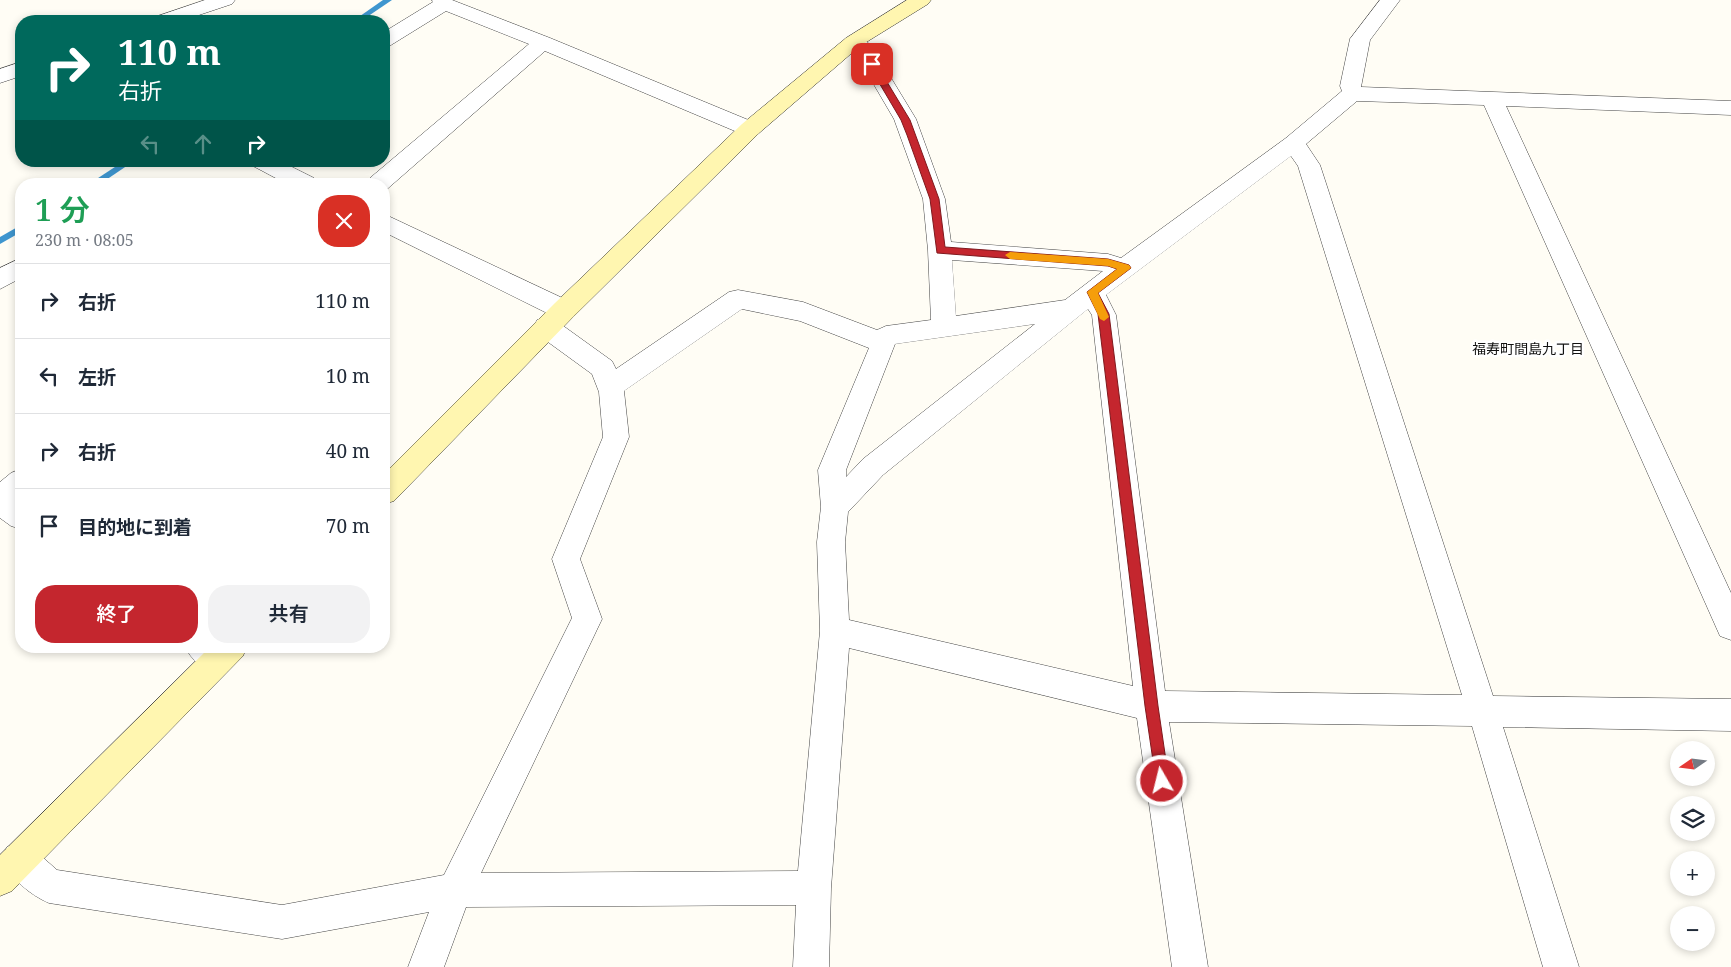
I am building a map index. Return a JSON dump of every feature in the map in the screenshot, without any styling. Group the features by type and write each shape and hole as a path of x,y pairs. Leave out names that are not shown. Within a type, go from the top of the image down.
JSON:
{"street":[{"path":"180,15 225,0"},
{"path":"390,486 555,319 750,129 853,42 921,0"},
{"path":"1353,94 1350,86 1360,39 1390,0"},
{"path":"390,37 443,2 750,129"},
{"path":"385,178 543,42"},
{"path":"853,42 864,50 905,120 934,199 940,250 944,328"},
{"path":"0,76 15,71"},
{"path":"835,507 873,467 1070,309 1294,143 1344,98 1353,94 1370,93 1729,111"},
{"path":"1492,99 1731,626"},
{"path":"1294,143 1309,165 1484,712 1561,967"},
{"path":"273,167 294,178"},
{"path":"390,225 555,319 604,368 610,387 616,437 566,559 587,619 455,890 426,967"},
{"path":"940,250 1108,263 1126,268"},
{"path":"0,280 15,271"},
{"path":"1092,292 1104,314 1151,706 1190,967"},
{"path":"610,387 738,300 803,312 883,343"},
{"path":"811,967 814,888 835,631 831,542 835,507 832,470 886,336 1070,309"},
{"path":"15,486 0,500 15,512"},
{"path":"835,631 1151,706 1731,715"},
{"path":"214,653 9,869 49,886 282,922 455,890 814,888"}],"waterway":[{"path":"365,15 388,0"},
{"path":"103,178 120,167"},
{"path":"0,241 15,232"}],"slow traffic":[{"path":"1010,255 1108,263 1126,268 1092,292 1104,317"}],"district":[{"name":"福寿町間島九丁目","path":"1528,349"}],"route":[{"path":"872,64 905,120 911,135 934,199 940,250 1108,263 1126,268 1092,292 1104,314 1151,706 1162,781"}]}
